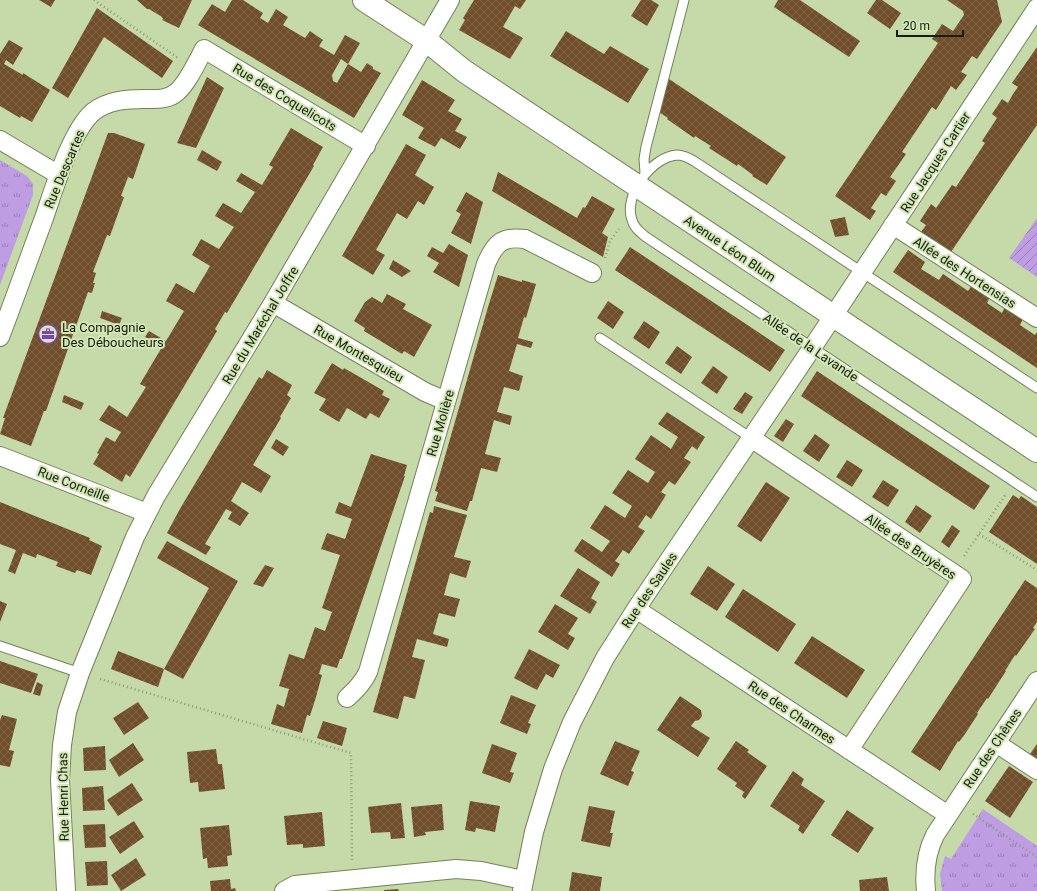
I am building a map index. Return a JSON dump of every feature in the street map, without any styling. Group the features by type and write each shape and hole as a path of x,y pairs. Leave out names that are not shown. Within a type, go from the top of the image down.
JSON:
{"main road":[{"name":"Avenue Léon Blum","path":"364,0 427,41 471,58 641,180 837,310 1037,451"},
{"name":"Avenue Léon Blum","path":"837,310 1037,434"}],"street":[{"name":"Rue du Maréchal Joffre","path":"83,666 135,537 147,513 366,146 450,0"},
{"name":"Rue Jacques Cartier","path":"837,310 1037,8"},
{"name":"Rue Descartes","path":"0,337 59,175 78,131 85,120 104,104 127,100 169,98 182,86 204,49"},
{"name":"Rue des Coquelicots","path":"204,49 366,146"},
{"path":"0,140 59,175"},
{"name":"Allée des Hortensias","path":"894,225 1037,318"},
{"name":"Rue Molière","path":"347,698 364,681 368,672 491,251 499,242 505,239 525,239 592,274"},
{"name":"Rue Montesquieu","path":"273,303 425,392 446,401"},
{"name":"Rue des Saules","path":"523,885 534,832 546,788 572,722 605,658 636,609 837,310"},
{"name":"Allée des Bruyères","path":"751,438 962,579 849,750"},
{"name":"Rue Corneille","path":"0,456 147,513"},
{"name":"Rue des Charmes","path":"636,609 849,750 952,809"},
{"name":"Rue Henri Chas","path":"66,891 60,780 61,762 67,712 83,666"},
{"name":"Rue des Chênes","path":"926,891 925,870 929,850 935,835 1037,681"},
{"path":"996,743 1037,770"},
{"path":"284,891 295,885 456,869 481,871 523,885"}],"lane":[{"path":"630,213 633,196 641,180 646,147 684,0"},
{"path":"641,180 665,158 677,155 685,156 1037,388"},
{"name":"Allée de la Lavande","path":"630,213 635,227 646,237 1037,497"},
{"path":"600,338 751,438"},
{"path":"0,646 83,666"}],"path":[{"path":"94,0 193,68"},
{"path":"592,274 601,273 610,242 630,213"},
{"path":"953,573 1014,482"},
{"path":"979,534 1037,570"},
{"path":"83,666 351,753 352,879"},
{"path":"952,809 1037,857"}],"green space":[{"path":"0,160 27,176 33,184 33,195 0,285"},
{"path":"1037,218 1037,277 1009,258"},
{"path":"983,809 1037,846 1037,891 942,891 940,874 945,856 951,859"}],"building":[{"path":"39,0 55,0 51,7"},
{"path":"137,0 192,0 179,28 162,20 162,17 147,9"},
{"path":"232,0 243,0 263,13 260,18 268,23 276,9 288,17 283,25 305,38 310,31 323,40 319,46 334,55 345,35 360,43 348,64 361,72 367,63 373,67 373,69 381,73 354,118 198,25 212,4 225,12","holes":["341,59 348,64 337,83 333,81 332,75"]},
{"path":"474,0 526,0 520,9 515,6 503,27 523,38 510,59 459,30 465,20 463,18"},
{"path":"641,0 651,0 659,5 647,26 631,16"},
{"path":"778,0 800,0 860,41 849,57 774,7"},
{"path":"876,0 882,0 901,13 890,29 867,13"},
{"path":"947,0 997,0 1002,22 977,59 972,56 961,72 967,75 956,90 951,86 936,110 932,107 902,152 906,154 890,177 896,181 886,196 881,193 871,208 876,211 870,220 835,196 938,43 932,39 942,24 953,31 964,15 963,11"},
{"path":"97,8 173,61 162,78 104,37 68,98 52,88"},
{"path":"566,31 604,54 610,46 649,69 628,103 550,56"},
{"path":"9,40 23,48 13,65 6,60 4,64 23,75 23,73 50,90 32,122 21,116 20,118 0,106 0,54"},
{"path":"1037,47 1037,125 951,252 921,232 926,225 920,221 931,204 936,208 952,185 956,187 985,143 982,141 997,118 992,114 1002,99 1008,103 1018,87 1012,83"},
{"path":"207,77 224,88 196,148 177,143"},
{"path":"669,79 786,157 767,185 752,176 753,175 738,164 737,166 709,148 711,146 695,136 694,138 659,112"},
{"path":"422,80 455,100 448,111 462,119 455,131 467,137 460,149 441,138 435,147 418,138 424,128 402,115"},
{"path":"291,128 323,147 313,165 314,166 227,313 225,312 215,329 217,331 130,477 126,474 122,482 93,464 106,437 115,442 121,432 99,420 109,405 127,417 146,387 140,384 162,347 145,337 149,331 166,341 184,311 166,301 176,283 194,293 210,266 192,255 201,239 219,249 234,227 215,216 219,209 223,203 241,213 255,192 236,181 241,173 262,185 273,167 269,165"},
{"path":"108,133 114,133 145,144 133,179 128,177 121,196 124,197 110,236 107,235 93,272 96,273 92,293 88,292 46,411 44,411 31,446 0,434 5,418 3,418"},
{"path":"406,144 426,155 415,175 434,187 424,205 418,201 407,219 397,213 376,250 385,255 373,275 342,256"},
{"path":"202,150 222,162 217,171 197,160"},
{"path":"498,172 577,218 583,207 585,208 592,196 615,209 602,233 608,237 603,257 492,191"},
{"path":"466,192 483,202 471,244 451,233 461,214 456,211"},
{"path":"845,217 849,235 835,237 830,220"},
{"path":"449,244 468,255 459,287 433,272 439,263 427,256 432,247 443,253"},
{"path":"630,247 785,350 770,372 615,270"},
{"path":"908,250 925,262 921,269 939,280 943,274 968,291 972,285 990,297 987,303 1002,313 1005,307 1023,319 1020,325 1035,335 1037,332 1037,368 893,272"},
{"path":"393,260 411,271 402,277 389,269"},
{"path":"498,275 522,282 522,280 536,284 526,318 524,317 518,338 533,342 531,348 517,344 509,371 523,376 519,391 504,387 497,412 512,416 510,425 494,420 485,454 501,458 497,472 481,468 472,501 470,501 467,511 435,501 438,492 435,491"},
{"path":"387,294 406,304 403,309 432,325 414,357 404,351 402,354 364,331 365,328 354,321 365,302 372,297 382,303"},
{"path":"608,301 624,312 613,329 597,318"},
{"path":"102,311 122,318 119,325 100,318"},
{"path":"644,321 660,332 649,349 633,338"},
{"path":"677,346 692,357 681,374 665,363"},
{"path":"332,363 343,370 344,368 384,391 382,395 390,399 379,418 370,413 366,419 347,408 339,422 319,410 326,399 314,393"},
{"path":"713,366 728,377 717,394 701,383"},
{"path":"267,370 292,385 287,395 291,398 253,465 271,476 261,493 242,482 231,501 249,513 240,526 228,519 232,512 226,509 205,544 211,547 206,555 167,533 259,377 262,379"},
{"path":"817,371 990,486 974,510 801,396"},
{"path":"745,392 753,397 742,414 733,409"},
{"path":"64,395 84,403 81,410 62,402"},
{"path":"667,412 705,437 697,450 692,446 684,458 691,462 675,485 669,481 661,492 666,495 651,519 646,515 638,527 645,531 629,554 623,550 615,561 620,564 612,577 574,551 582,539 602,552 610,541 590,528 605,505 625,518 632,506 612,493 628,470 648,483 655,472 635,459 651,435 671,449 678,437 658,424"},
{"path":"786,419 794,424 783,442 774,436"},
{"path":"815,434 830,445 819,462 803,451"},
{"path":"276,439 289,447 283,456 271,448"},
{"path":"371,454 407,465 405,476 342,659 340,659 337,668 322,664 319,674 322,675 316,697 310,716 307,715 302,733 271,724 277,704 284,707 289,689 279,686 289,654 304,659 315,627 325,631 332,612 322,608 340,555 321,549 327,533 345,539 352,519 335,513 339,502 351,507"},
{"path":"847,460 863,470 852,487 836,477"},
{"path":"883,480 899,490 888,507 872,497"},
{"path":"766,482 790,498 761,542 737,526"},
{"path":"1013,495 1019,499 1021,496 1037,507 1037,564 989,532"},
{"path":"0,502 90,538 89,540 102,546 91,575 77,570 75,573 56,566 58,562 37,554 36,558 23,553 15,574 8,571 16,550 0,544"},
{"path":"916,505 932,516 920,533 905,522"},
{"path":"434,506 467,515 454,557 471,561 466,578 450,573 444,595 460,599 455,617 439,613 433,634 449,639 447,647 417,639 412,657 425,660 415,699 404,696 398,719 373,712 430,512 433,513"},
{"path":"952,525 960,531 949,548 941,542"},
{"path":"167,541 238,581 183,679 164,669 209,588 157,558"},
{"path":"265,565 274,568 263,587 253,584"},
{"path":"708,566 735,584 717,611 690,594"},
{"path":"578,568 600,582 591,598 597,602 590,614 560,596"},
{"path":"1025,580 1037,588 1037,622 1033,628 1035,629 1016,656 1015,655 988,699 987,698 977,713 978,714 965,734 959,742 958,741 940,771 911,752"},
{"path":"743,589 796,624 778,652 725,617"},
{"path":"0,601 7,604 0,622"},
{"path":"555,604 578,618 568,634 575,638 568,650 538,632"},
{"path":"812,636 865,670 847,698 794,663"},
{"path":"529,649 560,665 553,678 546,674 537,690 514,678"},
{"path":"118,651 164,669 158,687 111,669"},
{"path":"0,661 38,674 31,693 0,683"},
{"path":"37,682 43,685 40,696 33,694"},
{"path":"511,695 536,705 528,723 531,724 527,734 500,723"},
{"path":"680,696 701,710 702,716 691,726 710,738 698,757 657,730"},
{"path":"138,702 149,718 124,735 113,718"},
{"path":"2,715 17,719 9,750 14,751 10,767 0,765 0,720"},
{"path":"323,721 347,728 342,746 317,738"},
{"path":"615,741 640,751 631,771 634,772 628,786 600,774"},
{"path":"736,741 749,750 747,752 767,766 745,799 742,796 744,792 735,786 737,783 717,769"},
{"path":"133,743 144,760 119,777 109,760"},
{"path":"492,744 517,753 510,772 514,773 510,783 482,773"},
{"path":"1037,744 1037,759 1030,754"},
{"path":"105,746 106,770 84,771 83,748"},
{"path":"216,749 218,764 222,764 225,789 199,792 198,782 190,783 187,752"},
{"path":"1009,766 1033,782 1010,818 985,801"},
{"path":"793,771 804,779 801,785 825,801 803,834 798,830 800,826 770,806"},
{"path":"132,783 143,800 118,816 107,800"},
{"path":"103,786 105,810 83,811 82,788"},
{"path":"470,801 500,806 495,832 476,828 475,832 465,830"},
{"path":"401,803 405,838 391,839 390,832 371,833 368,807"},
{"path":"442,804 444,830 425,832 426,835 414,837 411,807"},
{"path":"589,806 615,811 610,833 613,833 610,847 581,841"},
{"path":"847,810 874,828 858,853 831,835"},
{"path":"322,812 325,846 303,848 303,844 287,845 284,816"},
{"path":"134,821 144,837 120,854 109,837"},
{"path":"105,824 106,847 85,848 83,825"},
{"path":"229,825 232,855 227,856 228,866 208,868 207,858 203,859 200,828"},
{"path":"136,858 146,875 121,891 111,875"},
{"path":"107,861 108,885 87,886 85,862"},
{"path":"572,872 602,877 600,891 569,891"},
{"path":"887,877 889,891 860,891 859,880"},
{"path":"230,879 231,889 235,888 236,891 211,891 210,881"},
{"path":"398,889 399,891 384,891 384,890"}],"place":[{"name":"La Compagnie Des Déboucheurs","path":"48,334"}]}
